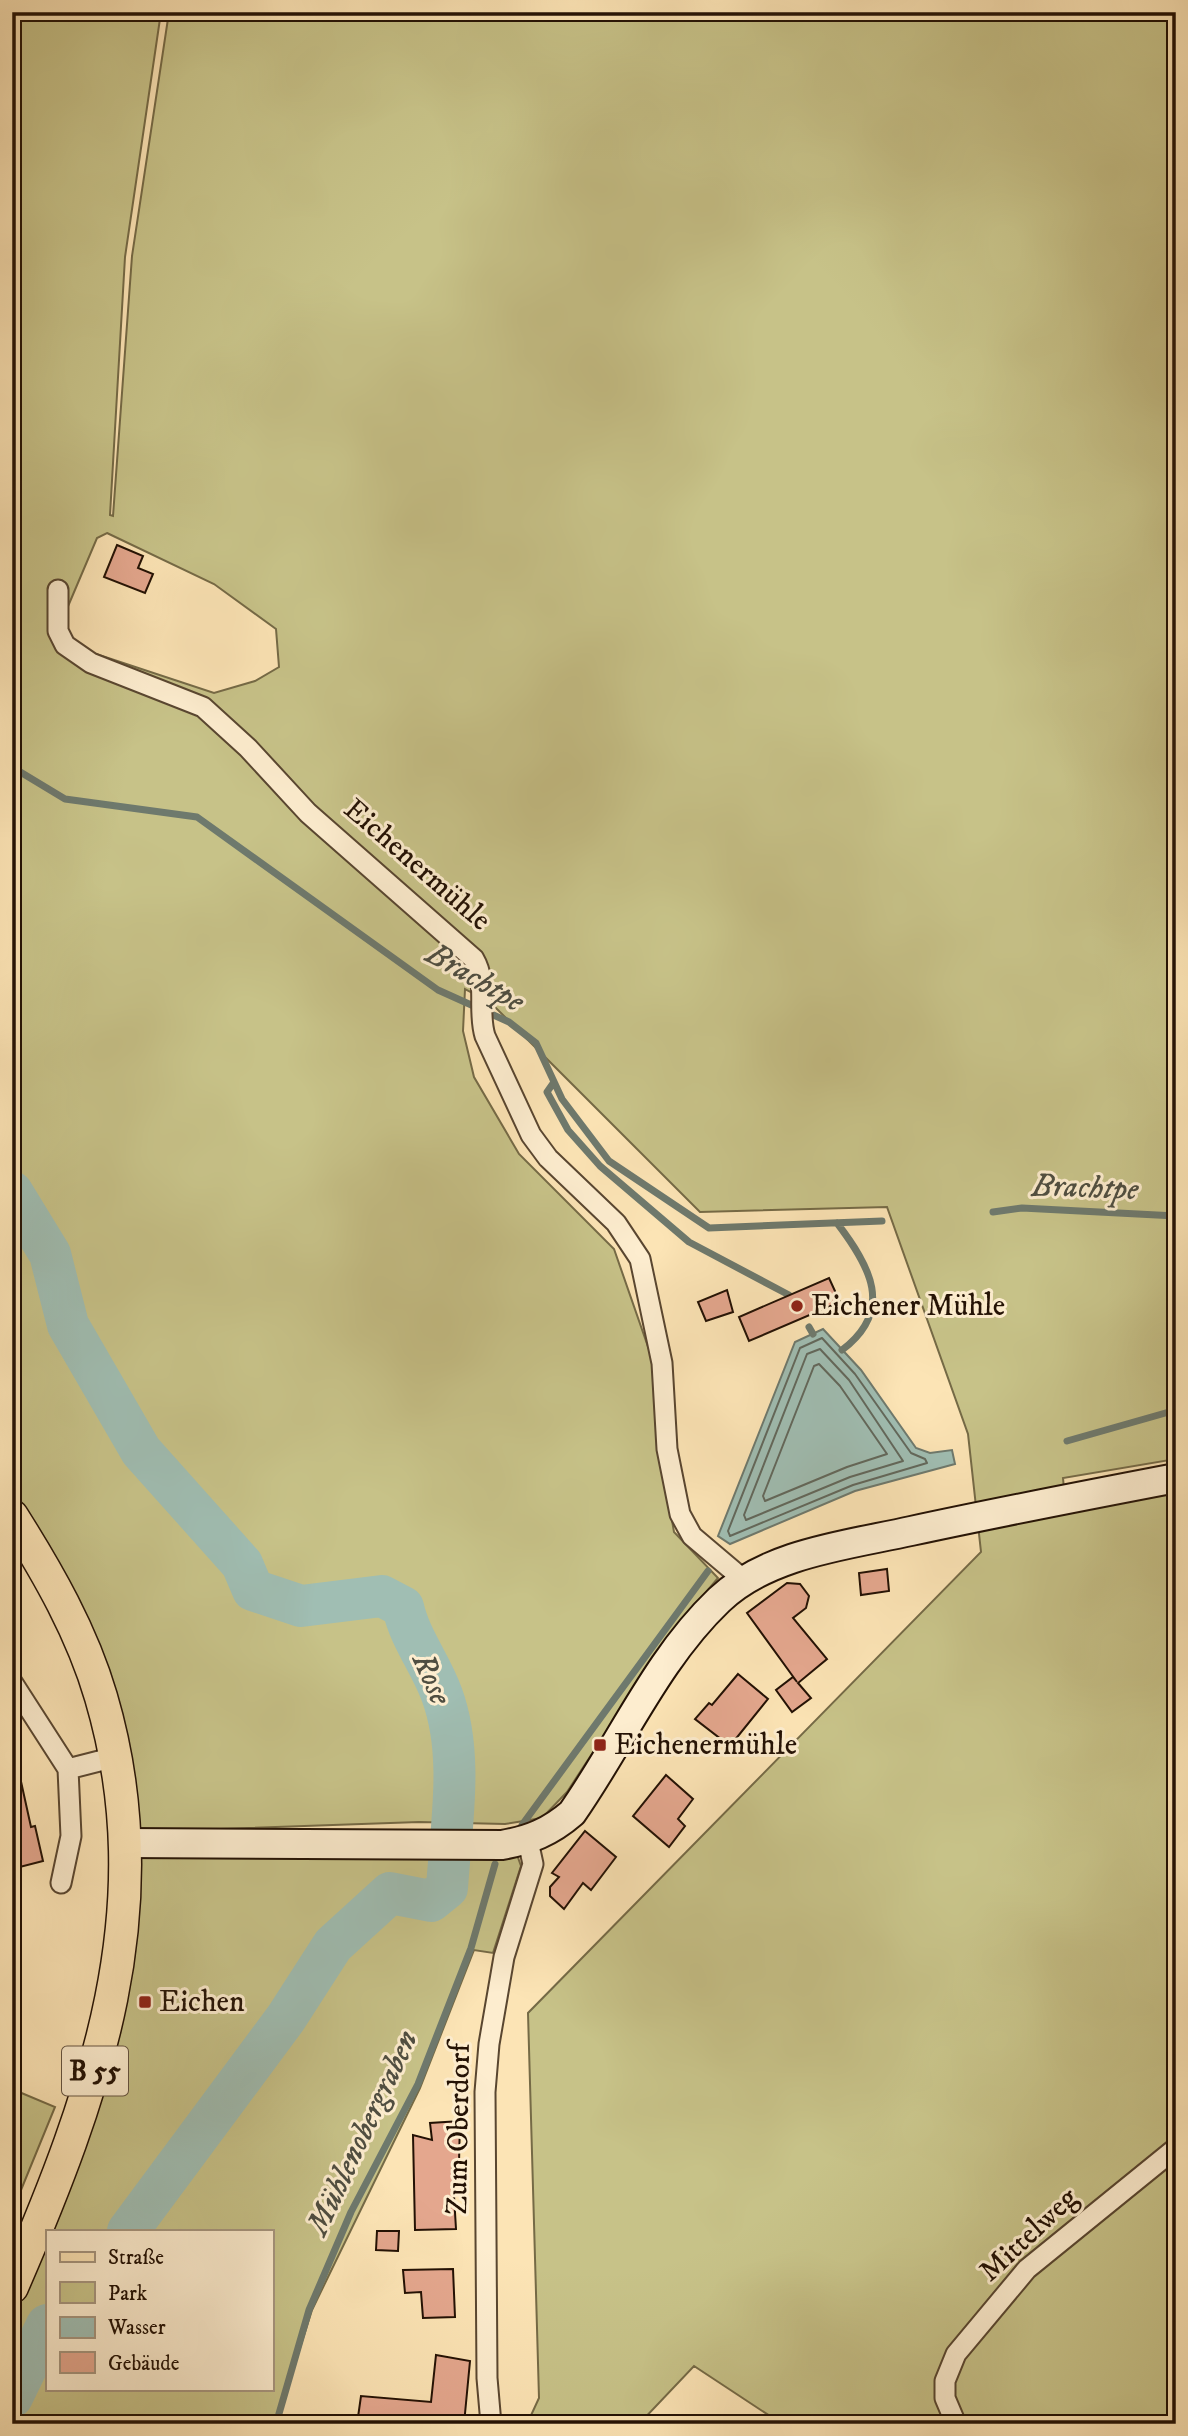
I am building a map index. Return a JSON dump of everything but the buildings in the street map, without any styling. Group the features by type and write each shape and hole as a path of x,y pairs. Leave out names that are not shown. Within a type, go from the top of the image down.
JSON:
{"main road":[{"path":"125,1843 502,1845 528,1841 555,1828 572,1813 654,1684 690,1633 719,1600 744,1580 782,1563 825,1550 1176,1478"},
{"name":"B 55","path":"12,1516 47,1571 75,1630 100,1696 115,1757 125,1843 126,1895 121,1951 100,2056 38,2227 12,2287"}],"street":[{"name":"Eichenermühle","path":"58,590 58,631 65,645 76,656 203,707 248,748 308,813 392,890 467,952 479,967 482,980 480,1020 492,1055 531,1135 548,1158 616,1223 640,1259 662,1363 667,1449 680,1514 692,1536 744,1580"},
{"path":"12,1682 68,1769 71,1836 61,1883"},
{"path":"68,1769 115,1757"},
{"name":"Zum Oberdorf","path":"491,2424 487,2378 485,2092 489,2044 504,1957 533,1864 528,1841"},
{"name":"Mittelweg","path":"956,2424 945,2399 945,2381 956,2354 1027,2269 1176,2148"}],"green space":[{"path":"12,12 161,12 125,257 110,515 113,516 132,256 169,12 1176,12 1176,1459 1063,1478 1065,1499 1176,1484 1176,2424 775,2424 776,2420 694,2366 639,2424 527,2424 539,2398 528,2013 981,1552 968,1434 887,1207 700,1212 490,1002 465,989 463,1031 474,1077 519,1154 614,1249 654,1364 659,1445 674,1532 718,1578 669,1636 567,1792 542,1818 505,1824 419,1822 137,1832 20,1505 12,1497","holes":["107,533 214,584 276,629 279,667 255,681 214,693 90,652 68,636 66,611 97,538"]},
{"path":"516,1852 521,1866 493,1953 474,1950 420,2088 312,2310 276,2424 12,2424 12,2308 113,2055 135,1954 138,1854"},
{"path":"12,2089 55,2107 12,2212"}],"water":[{"path":"823,1329 861,1370 916,1448 930,1453 952,1450 955,1464 855,1491 730,1544 718,1536 795,1342"}],"waterway":[{"name":"Brachtpe","path":"12,767 65,799 197,817 438,990 509,1022 536,1043 562,1099 609,1161 709,1228 882,1221"},
{"path":"554,1082 547,1092 568,1130 600,1166 689,1242 789,1295"},
{"name":"Rose","path":"12,1192 50,1254 68,1325 141,1451 242,1564 253,1590 301,1606 382,1596 403,1607 410,1630 442,1695 453,1742 453,1815 447,1888 431,1901 390,1893 333,1945 286,2018 129,2230"},
{"name":"Brachtpe","path":"993,1212 1022,1208 1176,1216"},
{"path":"837,1223 859,1255 872,1288 868,1319 858,1335 842,1350"},
{"path":"809,1327 813,1334"},
{"path":"1067,1441 1176,1410"},
{"name":"Mühlenobergraben","path":"522,1825 708,1571"},
{"name":"Mühlenobergraben","path":"276,2424 309,2310 351,2212 418,2084 471,1948 495,1864"},
{"name":"Rose","path":"12,2397 46,2327"}],"place":[{"name":"Eichener Mühle","path":"797,1306"},
{"name":"Eichenermühle","path":"600,1745"},
{"name":"Eichen","path":"145,2002"}]}
